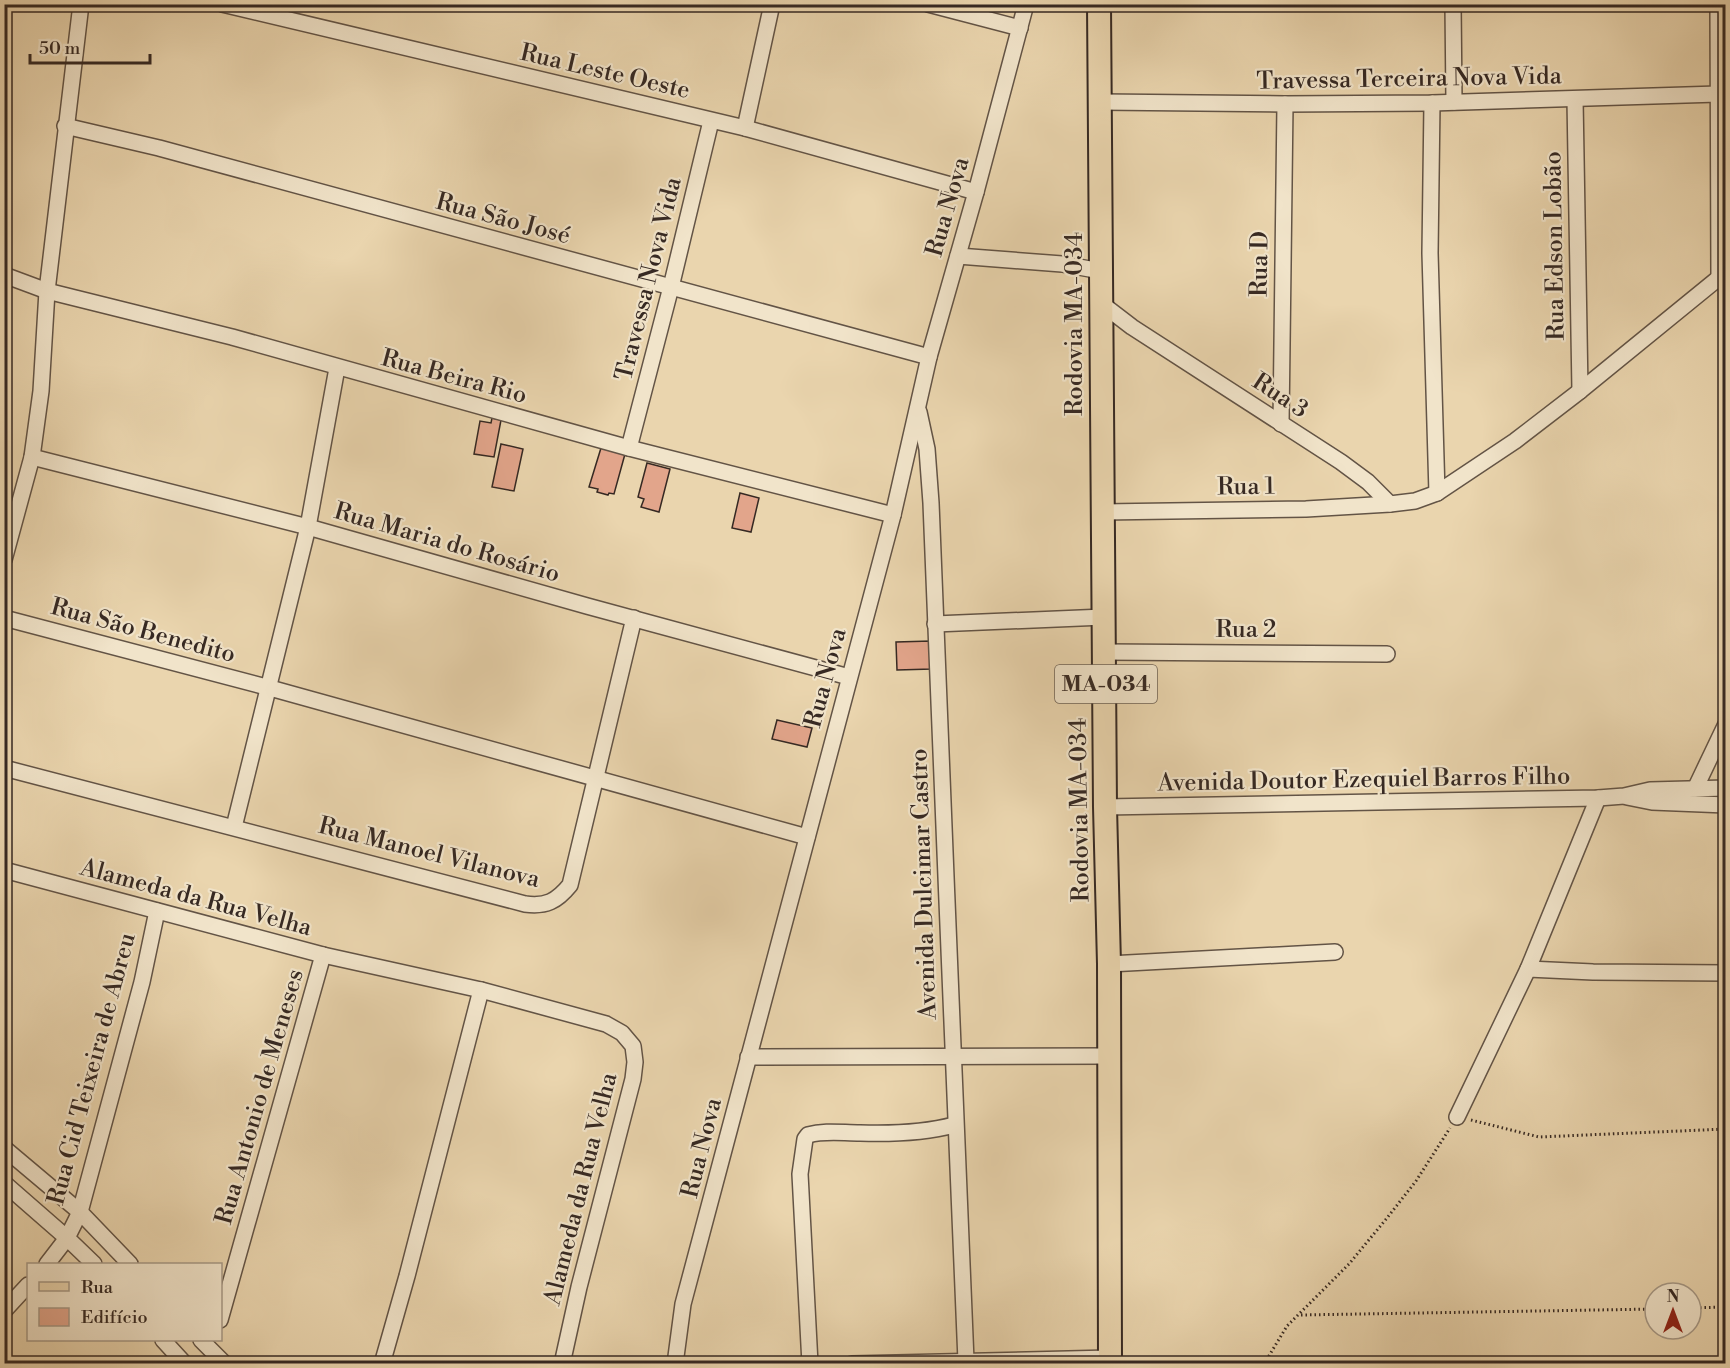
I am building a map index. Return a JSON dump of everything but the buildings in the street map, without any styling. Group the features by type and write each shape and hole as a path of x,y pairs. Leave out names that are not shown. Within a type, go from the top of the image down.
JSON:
{"main road":[{"name":"Rodovia MA-034","path":"1099,4 1106,652 1105,807 1109,964 1110,1361"}],"street":[{"path":"4,560 32,457 41,382 47,291 81,4"},
{"name":"Rua Leste Oeste","path":"222,4 745,128 976,192"},
{"path":"745,128 772,4"},
{"path":"928,4 1020,28"},
{"name":"Rua Nova","path":"675,1364 683,1304 893,515 929,357 1026,4"},
{"path":"1453,4 1454,102"},
{"path":"1390,504 1414,501 1437,493 1515,441 1580,391 1722,274 1718,4"},
{"name":"Travessa Terceira Nova Vida","path":"1101,102 1285,104 1454,102 1718,94"},
{"name":"Rua Edson Lobão","path":"1575,99 1580,391"},
{"path":"1432,102 1430,253 1437,493"},
{"name":"Rua D","path":"1281,424 1285,104"},
{"name":"Travessa Nova Vida","path":"628,448 671,288 711,121"},
{"name":"Rua São José","path":"65,126 159,148 929,357"},
{"path":"958,256 1062,264 1101,271"},
{"name":"Rua Beira Rio","path":"4,275 47,291 232,337 628,448 893,515"},
{"name":"Rua 3","path":"1102,304 1132,327 1341,462 1368,482 1390,504"},
{"path":"234,827 308,527 337,368"},
{"name":"Avenida Dulcimar Castro","path":"918,405 927,449 931,503 954,1125 966,1361"},
{"name":"Rua Maria do Rosário","path":"32,457 308,527 849,677"},
{"name":"Rua 1","path":"1103,512 1306,509 1390,504"},
{"path":"935,624 1104,617"},
{"name":"Rua São Benedito","path":"4,618 270,688 807,837"},
{"name":"Rua Manoel Vilanova","path":"4,768 537,906 551,903 570,885 634,618"},
{"name":"Rua 2","path":"1106,652 1387,654"},
{"path":"1695,789 1725,724"},
{"name":"Avenida Doutor Ezequiel Barros Filho","path":"1105,807 1598,798 1624,796 1650,790 1725,788"},
{"name":"Avenida Doutor Ezequiel Barros Filho","path":"1624,796 1652,802 1725,805"},
{"path":"1457,1117 1528,969 1598,798"},
{"name":"Alameda da Rua Velha","path":"4,870 323,955 481,990 606,1024 628,1038 633,1046 635,1062 633,1079 579,1287 562,1364"},
{"name":"Rua Cid Teixeira de Abreu","path":"48,1263 67,1238 80,1212 142,982 157,911"},
{"path":"1109,964 1335,952"},
{"name":"Rua Antonio de Meneses","path":"222,1313 323,955"},
{"path":"1528,969 1725,973"},
{"path":"382,1364 481,990"},
{"path":"748,1057 1109,1056"},
{"path":"810,1364 800,1174 803,1142 808,1135 827,1131 907,1133 954,1125"},
{"path":"4,1148 80,1212 129,1263"},
{"path":"4,1183 93,1263"},
{"path":"4,1311 27,1286"},
{"path":"164,1341 185,1364"},
{"path":"210,1343 225,1364"},
{"path":"852,1364 1110,1361"}],"path":[{"path":"1264,1364 1287,1326 1349,1264 1416,1181 1457,1117 1539,1137 1725,1129"},
{"path":"1703,1308 1725,1307"},
{"path":"1299,1315 1643,1308"}]}
